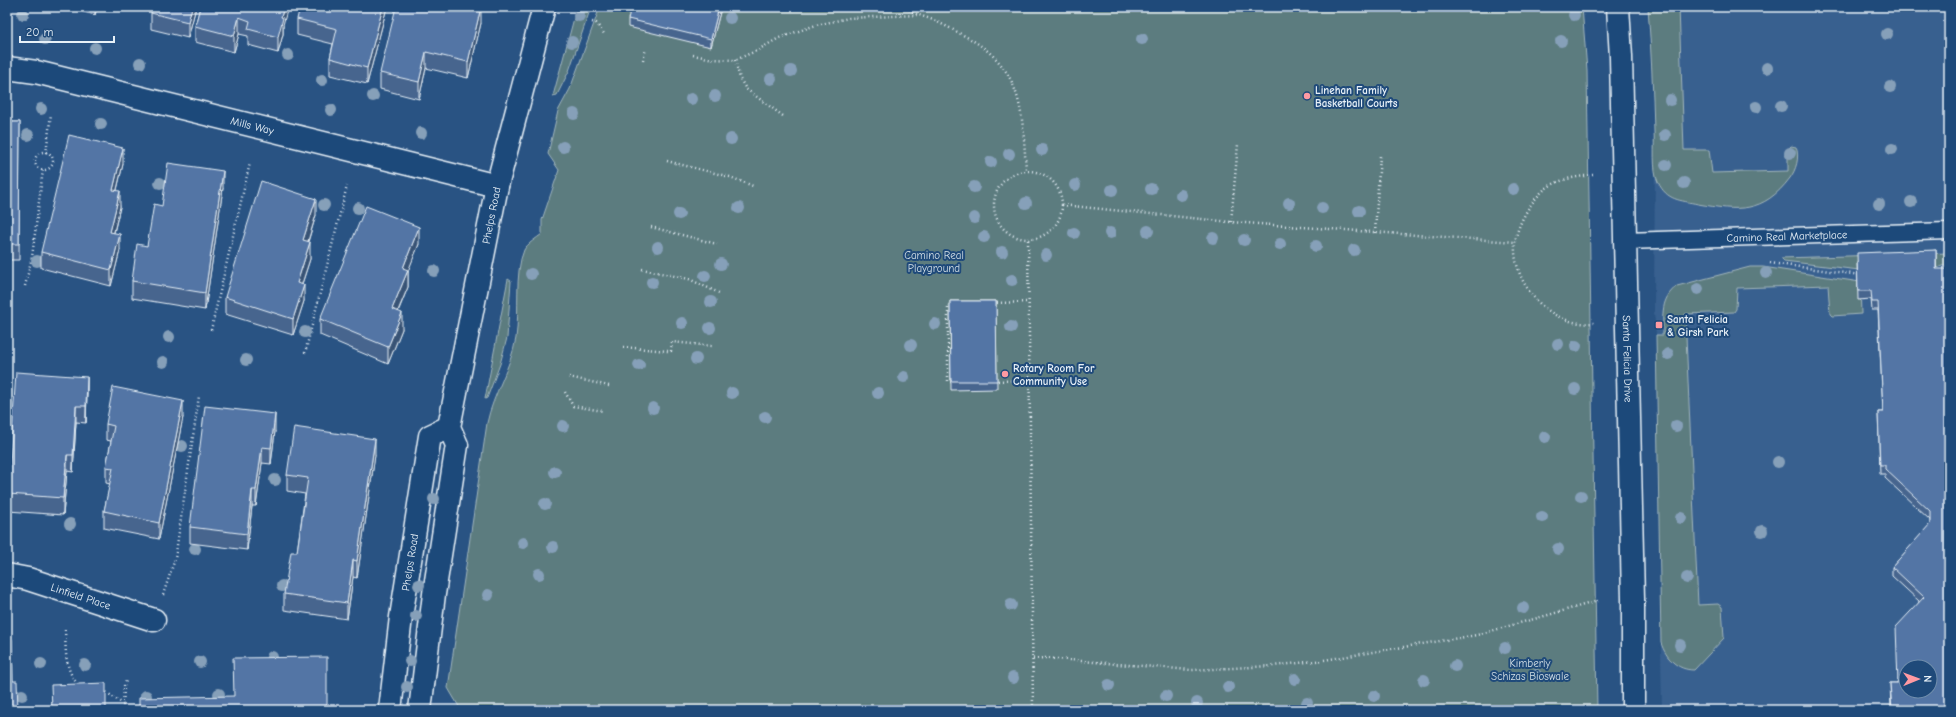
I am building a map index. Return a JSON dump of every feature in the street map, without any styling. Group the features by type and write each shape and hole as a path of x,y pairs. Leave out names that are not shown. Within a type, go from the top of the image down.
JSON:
{"street":[{"name":"Phelps Road","path":"390,710 401,617 430,436 449,427 497,186 544,7"},
{"name":"Santa Felicia Drive","path":"1618,7 1621,56 1633,599 1632,710"},
{"name":"Mills Way","path":"7,68 36,72 497,186"},
{"path":"420,710 434,594 457,445 449,427"},
{"name":"Linfield Place","path":"7,575 28,579 154,620"}],"lane":[{"name":"Camino Real Marketplace","path":"1625,241 1949,231"}],"path":[{"path":"906,7 917,16"},
{"path":"693,55 713,59 735,60 756,51 779,38 816,24 848,18 917,16 933,20 976,41 993,55 1012,80 1019,98 1023,123 1026,170"},
{"path":"592,22 596,23 605,35"},
{"path":"643,60 646,49"},
{"path":"735,60 740,79 746,89 783,116"},
{"path":"46,153 51,114"},
{"path":"1231,222 1238,144"},
{"path":"46,153 52,158 52,164 49,168 43,170 38,168 35,160 38,155 46,153"},
{"path":"1374,233 1380,156"},
{"path":"667,161 730,177 753,186"},
{"path":"211,330 250,163"},
{"path":"25,286 32,257 43,170"},
{"path":"1026,170 1039,172 1049,178 1056,185 1061,194 1062,205 1061,216 1056,226 1048,233 1038,238 1028,240 1017,238 1008,233 1000,225 995,215 994,205 995,194 1000,184 1008,176 1026,170"},
{"path":"1593,175 1563,180 1544,190 1530,206 1520,224 1515,242 1520,274 1529,292 1545,309 1561,318 1581,325 1594,323"},
{"path":"305,353 347,186"},
{"path":"1062,205 1231,222 1515,242"},
{"path":"651,227 717,244"},
{"path":"1028,240 1034,710"},
{"path":"1768,262 1867,276"},
{"path":"642,269 688,279 719,293"},
{"path":"992,303 1028,302"},
{"path":"955,305 948,305 948,382 955,382"},
{"path":"623,347 668,352 671,351 672,342 712,346"},
{"path":"569,377 609,386"},
{"path":"992,381 1029,380"},
{"path":"565,392 573,406 603,411"},
{"path":"171,570 175,559 199,396"},
{"path":"1033,659 1045,658 1191,670 1272,666 1324,660 1476,635 1598,602"},
{"path":"66,630 68,666 72,678 78,685 82,686"},
{"path":"123,710 124,686 126,681"},
{"path":"100,689 123,704"}],"shaded area":[{"path":"1648,7 1949,7 1949,710 1662,710 1656,335 1654,311 1655,156 1652,55"}],"green space":[{"path":"577,7 591,7 569,71 557,95 553,96"},
{"path":"600,7 1582,7 1587,71 1597,710 461,710 448,688 487,423 493,402 514,349 518,317 518,281 521,259 525,248 542,234 542,220 559,170 548,154 558,111 570,89"},
{"path":"1648,7 1679,7 1684,150 1709,150 1712,173 1788,171 1788,149 1791,146 1796,147 1798,155 1794,171 1780,190 1770,198 1760,204 1749,207 1725,208 1675,199 1666,193 1658,182 1654,164"},
{"path":"1949,253 1949,263 1930,271 1876,272 1784,261 1781,258"},
{"path":"1750,267 1763,267 1860,282 1861,314 1832,316 1830,314 1828,285 1737,288 1736,309 1734,312 1685,314 1698,605 1718,604 1722,607 1724,638 1694,670 1682,668 1673,662 1666,654 1661,643 1656,335 1663,335 1663,314 1665,302 1677,286"},
{"path":"508,279 511,281 507,338 500,364 487,398 485,399"}],"building":[{"path":"152,7 192,7 188,22 151,13"},
{"path":"200,7 284,7 278,37 248,29 250,21 239,17 234,36 195,26"},
{"path":"300,7 383,7 367,68 330,58 337,29 297,19"},
{"path":"396,7 481,7 468,62 426,52 419,82 380,73"},
{"path":"631,7 719,7 711,39 628,19"},
{"path":"7,122 20,122 19,244 7,244"},
{"path":"69,135 123,148 113,190 120,191 110,232 120,234 111,270 41,252"},
{"path":"168,163 223,171 205,293 132,281 137,244 147,246 154,204 162,206"},
{"path":"261,181 316,199 303,240 310,242 297,283 304,285 293,319 225,297"},
{"path":"366,206 419,227 403,268 408,270 392,309 402,313 388,347 320,319"},
{"path":"1936,250 1936,269 1949,269 1949,710 1892,710 1890,683 1898,683 1896,627 1924,597 1892,567 1930,524 1930,511 1885,469 1885,465 1880,465 1878,412 1883,412 1878,302 1872,302 1871,291 1858,291 1857,253"},
{"path":"950,301 996,301 997,381 951,381"},
{"path":"16,372 87,377 86,406 76,406 73,455 67,455 63,498 8,494"},
{"path":"113,387 183,401 159,523 104,511 113,468 106,467 114,426 106,424"},
{"path":"205,406 275,414 271,448 262,447 256,490 252,490 247,534 190,527"},
{"path":"294,427 375,439 357,561 353,560 347,603 284,594 291,552 297,552 308,478 287,475"},
{"path":"7,639 12,639 13,681 17,681 18,710 7,710"},
{"path":"327,657 327,710 139,710 139,698 234,696 233,658"},
{"path":"106,683 106,710 44,710 52,709 51,685"}],"place":[{"name":"Linehan Family Basketball Courts","path":"1307,96"},
{"name":"Santa Felicia & Girsh Park","path":"1659,325"},
{"name":"Rotary Room For Community Use","path":"1005,374"}],"park label":[{"name":"Camino Real Playground","path":"934,261"},
{"name":"Kimberly Schizas Bioswale","path":"1530,669"}]}
